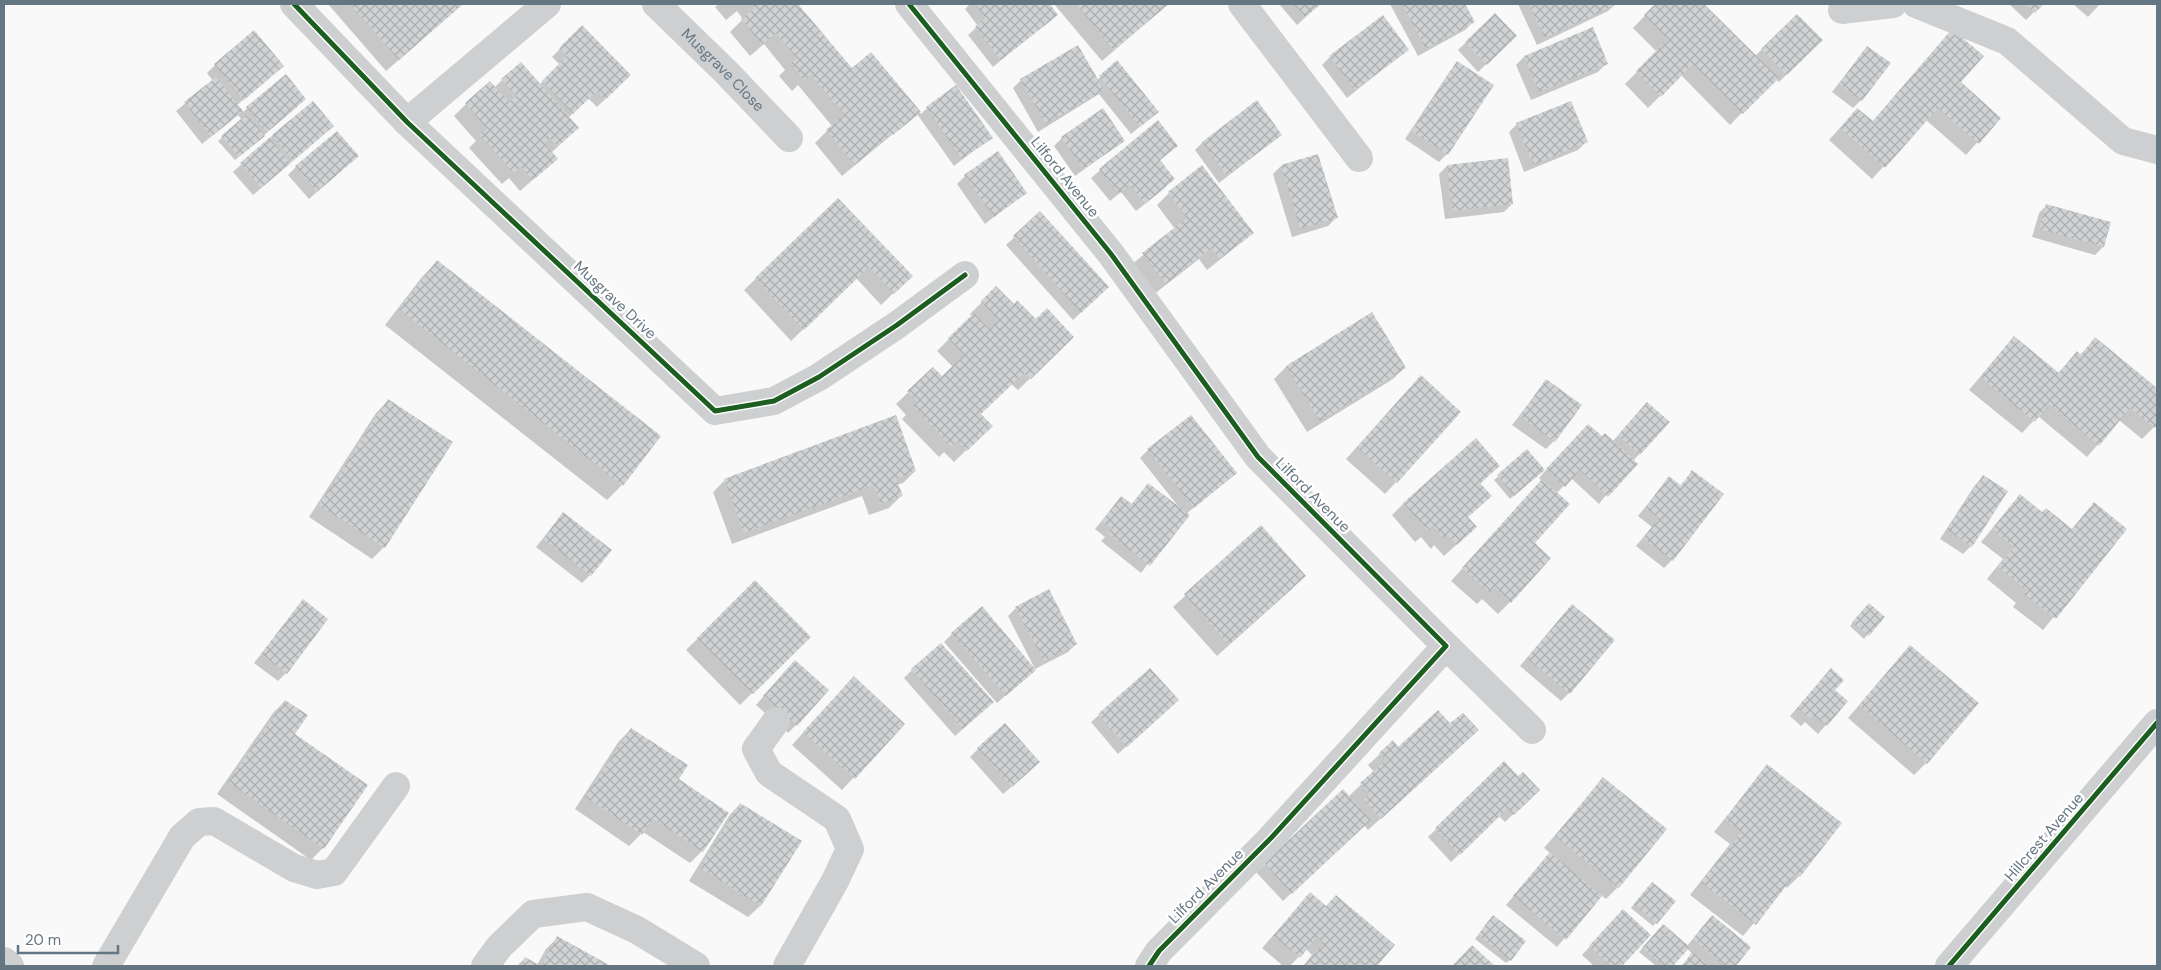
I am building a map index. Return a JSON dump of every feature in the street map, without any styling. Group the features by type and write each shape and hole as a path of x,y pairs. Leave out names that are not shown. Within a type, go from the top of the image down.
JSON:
{"street":[{"name":"Musgrave Drive","path":"294,4 407,122 715,411 774,401 811,381 897,325 965,275"},
{"path":"407,122 547,4"},
{"name":"Musgrave Close","path":"656,4 726,72 789,138"},
{"name":"Lilford Avenue","path":"909,4 1111,254 1258,457 1446,646 1271,838 1159,951 1149,966"},
{"path":"1242,4 1359,158"},
{"path":"1842,10 1892,4"},
{"path":"1916,4 2007,41 2123,141 2157,150"},
{"path":"1446,646 1532,730"},
{"path":"776,721 756,749 769,773 838,819 850,849 835,881 787,966"},
{"name":"Hillcrest Avenue","path":"1949,966 2157,723"},
{"path":"106,966 182,837 199,822 214,821 294,868 317,875 334,872 396,786"},
{"path":"485,966 499,946 533,914 587,906 637,930 696,966"},
{"path":"4,961 10,966"}],"building":[{"path":"350,4 463,4 399,60"},
{"path":"752,4 798,4 852,68 871,52 921,112 893,135 892,133 855,165 826,130 844,114 811,75 804,80 790,63 797,58 776,33 762,45 741,19 755,7"},
{"path":"975,4 1050,4 1058,15 1001,60 975,27 985,18"},
{"path":"1076,4 1169,4 1114,50"},
{"path":"1293,4 1321,4 1305,17"},
{"path":"1402,4 1465,4 1475,22 1426,49"},
{"path":"1529,4 1617,4 1545,38"},
{"path":"1655,4 1704,4 1779,78 1743,114 1693,64 1661,97 1636,71 1668,39 1644,15"},
{"path":"2025,4 2044,4 2035,13"},
{"path":"1495,13 1517,36 1487,65 1465,42"},
{"path":"1797,14 1823,40 1787,75 1761,49"},
{"path":"1383,15 1409,50 1355,90 1329,56"},
{"path":"582,25 631,75 605,100 597,91 573,114 542,81 567,56 559,48"},
{"path":"1593,27 1608,64 1539,92 1524,56"},
{"path":"1952,29 1984,56 1961,82 2001,118 1979,144 1938,108 1885,168 1840,128 1857,108 1873,121"},
{"path":"254,30 284,66 244,100 214,64"},
{"path":"1078,45 1104,90 1046,124 1020,79"},
{"path":"1867,46 1891,63 1862,101 1839,84"},
{"path":"1117,60 1159,112 1140,127 1099,76"},
{"path":"1457,61 1494,85 1448,155 1412,131"},
{"path":"521,62 579,128 558,146 550,138 544,143 558,159 533,180 521,167 514,173 480,135 487,129 465,103 490,81 509,102 517,96 501,79"},
{"path":"286,74 306,99 267,132 246,107"},
{"path":"216,77 243,111 211,137 184,102"},
{"path":"956,85 993,138 962,159 926,107"},
{"path":"1257,100 1282,135 1227,176 1202,142"},
{"path":"313,101 334,126 293,161 272,135"},
{"path":"1571,101 1588,142 1533,165 1516,123"},
{"path":"1103,108 1125,141 1084,169 1061,137"},
{"path":"247,114 265,136 239,157 221,136"},
{"path":"1158,120 1178,146 1160,160 1175,179 1145,204 1130,185 1119,194 1099,169"},
{"path":"337,131 359,156 317,192 295,166"},
{"path":"269,138 291,163 261,188 240,163"},
{"path":"998,151 1027,193 994,217 964,175"},
{"path":"1318,154 1338,218 1300,229 1281,165"},
{"path":"1508,158 1513,204 1452,211 1447,165"},
{"path":"1202,165 1254,233 1220,259 1211,248 1166,284 1142,253 1187,218 1168,192"},
{"path":"838,198 913,276 894,294 869,267 804,330 755,278"},
{"path":"2046,204 2111,222 2104,247 2039,229"},
{"path":"1040,211 1109,287 1081,313 1013,236"},
{"path":"437,260 661,436 623,486 399,309"},
{"path":"996,286 1014,304 1017,300 1036,319 1047,308 1074,337 1031,379 1024,373 981,414 993,426 967,451 957,441 951,446 913,406 917,402 907,391 933,367 942,376 964,355 948,338 974,313 989,329 998,320 981,301"},
{"path":"1372,312 1406,368 1320,421 1286,366"},
{"path":"2014,336 2059,373 2077,351 2081,355 2095,337 2157,388 2157,426 2155,428 2130,408 2099,446 2049,404 2035,422 1980,377"},
{"path":"1421,375 1461,412 1397,483 1357,447"},
{"path":"1546,379 1582,405 1555,442 1520,416"},
{"path":"388,399 453,442 385,548 319,505"},
{"path":"1647,402 1670,422 1640,455 1618,435"},
{"path":"896,415 916,471 896,479 903,496 881,504 874,485 744,533 724,479"},
{"path":"1191,415 1237,473 1194,508 1147,449"},
{"path":"1588,424 1602,436 1605,433 1638,464 1608,497 1580,470 1565,487 1546,469"},
{"path":"1476,438 1500,466 1480,483 1492,496 1468,517 1477,527 1457,545 1447,535 1443,538 1433,526 1428,531 1403,503"},
{"path":"1527,449 1545,470 1514,496 1497,475"},
{"path":"1692,470 1724,494 1673,561 1643,538 1659,518 1645,508 1669,476 1681,486"},
{"path":"1983,475 2008,491 1972,547 1947,530"},
{"path":"1542,479 1570,504 1535,543 1551,558 1511,603 1495,588 1490,593 1462,568"},
{"path":"1148,483 1190,515 1150,566 1108,533 1112,528 1102,521 1121,496 1132,504"},
{"path":"2020,494 2042,512 2046,508 2072,529 2094,502 2127,529 2056,619 2024,594 2027,590 1998,567 2014,547 1992,529"},
{"path":"563,512 612,550 591,576 543,539"},
{"path":"1261,525 1306,576 1229,645 1184,594"},
{"path":"755,580 811,637 753,694 697,638"},
{"path":"1049,589 1077,644 1044,661 1015,607"},
{"path":"303,599 328,619 287,674 261,654"},
{"path":"1869,603 1885,617 1869,636 1852,622"},
{"path":"1572,604 1615,640 1570,694 1527,658"},
{"path":"982,606 1036,670 1006,696 951,633"},
{"path":"941,643 994,702 963,729 911,669"},
{"path":"1910,645 1979,703 1927,764 1859,705"},
{"path":"795,660 829,690 797,726 763,696"},
{"path":"1150,668 1179,700 1127,747 1098,714"},
{"path":"1831,668 1844,680 1835,690 1848,701 1827,726 1813,715 1810,718 1797,708"},
{"path":"854,676 905,724 855,779 803,732"},
{"path":"285,700 308,715 295,734 368,785 324,849 228,782"},
{"path":"1438,710 1450,723 1463,713 1479,730 1381,819 1364,799 1370,794 1360,783 1386,760 1379,753 1393,740 1398,747"},
{"path":"1005,723 1040,762 1012,787 977,748"},
{"path":"631,728 688,765 679,779 729,813 703,852 653,819 642,835 585,797"},
{"path":"1504,761 1518,776 1523,772 1540,790 1514,815 1507,809 1460,855 1435,828"},
{"path":"1767,764 1842,823 1800,877 1796,873 1756,925 1701,882 1741,832 1725,819"},
{"path":"1603,777 1667,829 1619,888 1555,836"},
{"path":"1343,789 1371,820 1292,894 1264,863"},
{"path":"740,803 802,841 761,906 700,868"},
{"path":"1550,852 1602,896 1566,940 1513,896"},
{"path":"1652,882 1676,901 1657,924 1634,904"},
{"path":"1310,892 1326,906 1336,895 1395,945 1377,966 1304,966 1323,943 1317,937 1300,958 1273,936"},
{"path":"1623,909 1651,935 1622,966 1611,966 1589,946"},
{"path":"1493,915 1526,941 1511,961 1478,935"},
{"path":"1712,915 1751,947 1736,966 1725,966 1693,939"},
{"path":"1663,924 1690,947 1673,966 1664,966 1642,948"},
{"path":"557,936 611,966 541,966"},
{"path":"1472,945 1495,966 1452,966"},
{"path":"1692,952 1710,966 1682,966"},
{"path":"525,957 541,966 520,966"}],"cycle path":[{"path":"294,4 407,122 715,411 774,401 819,377 897,325 965,275"},
{"path":"909,4 1111,254 1258,457 1446,646 1271,838 1159,951 1149,966"},
{"path":"1949,966 2157,723"}]}
